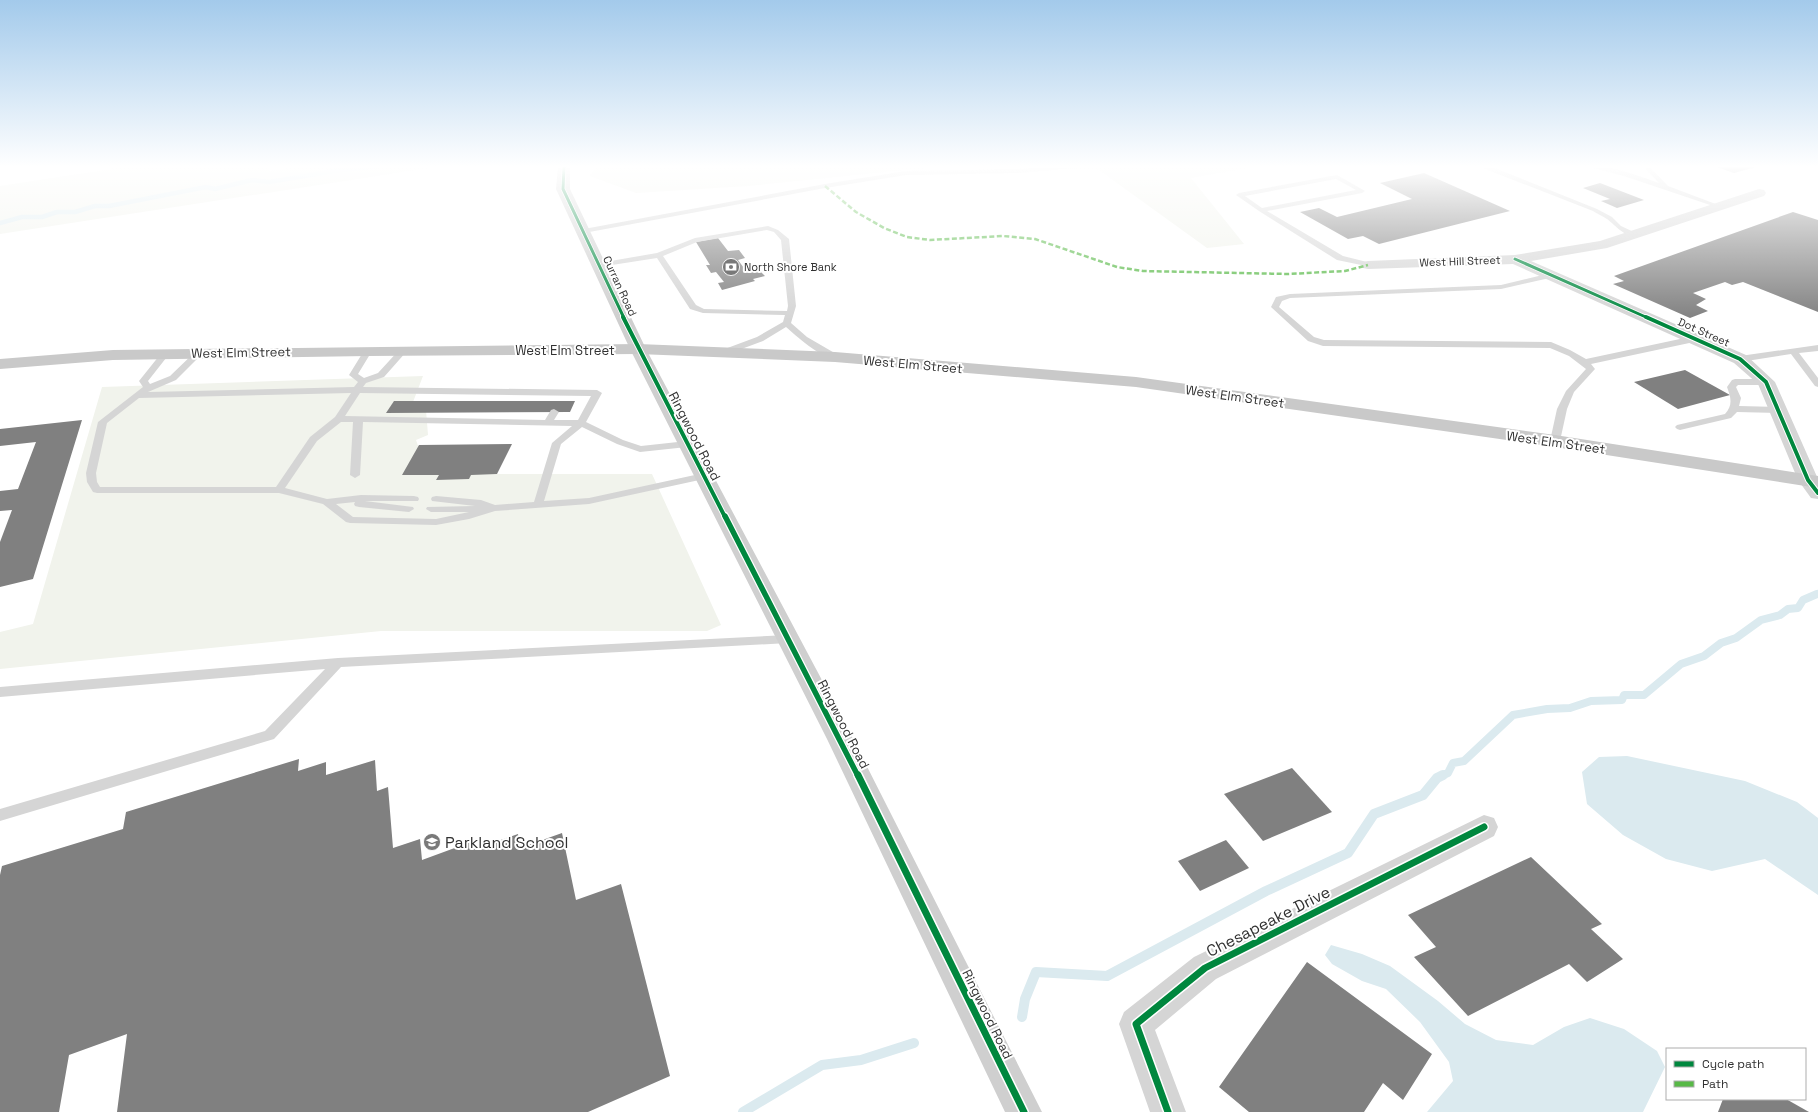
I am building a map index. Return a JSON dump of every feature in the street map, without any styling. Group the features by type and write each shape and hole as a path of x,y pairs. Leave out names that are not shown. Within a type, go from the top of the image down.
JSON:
{"main road":[{"name":"West Elm Street","path":"0,364 113,355 200,352 638,349 835,357 1136,382 1555,442 1815,485"}],"street":[{"name":"Curran Road","path":"577,217 638,349"},
{"name":"West Hill Street","path":"1368,265 1515,259 1602,245 1685,217"},
{"name":"Dot Street","path":"1515,259 1740,359 1766,382 1815,485"},
{"name":"Ringwood Road","path":"638,349 840,739 1024,1112"},
{"name":"Chesapeake Drive","path":"1168,1112 1136,1024 1205,968 1484,827"}],"lane":[{"path":"584,231 660,217"},
{"path":"1272,217 1340,258 1368,265"},
{"path":"1608,217 1619,227 1634,234"},
{"path":"599,265 660,254 695,240 768,228 776,231 785,239 792,306 787,323 760,338 725,352"},
{"path":"660,254 693,307 703,310 790,313"},
{"path":"1551,275 1501,287 1290,296 1279,299 1275,307 1310,339 1324,343 1551,345 1586,362 1591,369 1570,391 1562,410 1555,442"},
{"path":"787,323 804,339 835,357"},
{"path":"1586,362 1694,339"},
{"path":"1740,359 1818,348"},
{"path":"368,351 353,374 363,380 382,375 403,351"},
{"path":"200,352 173,378 148,388 103,422 91,473 92,482 97,490 279,490 327,502 409,508"},
{"path":"1794,352 1818,384"},
{"path":"148,388 143,381 166,353"},
{"path":"279,490 313,439 339,419 363,380"},
{"path":"1680,427 1728,416 1734,409 1736,398 1731,387 1735,382 1766,382"},
{"path":"137,395 358,390 498,392 518,396 538,397 561,397 597,393 581,423 557,443 538,505"},
{"path":"415,401 420,391"},
{"path":"435,401 440,391"},
{"path":"455,401 460,392"},
{"path":"476,401 481,392"},
{"path":"494,401 498,392"},
{"path":"1734,409 1779,410"},
{"path":"466,421 470,412"},
{"path":"483,422 488,412"},
{"path":"507,422 511,412"},
{"path":"527,422 532,412"},
{"path":"548,423 554,412"},
{"path":"339,419 358,420 408,416 447,417 466,421 483,422 581,423 620,442 640,449 687,444"},
{"path":"355,475 358,420"},
{"path":"431,509 494,508 589,501 704,476"},
{"path":"327,502 361,498 414,499"},
{"path":"436,499 481,502 494,508"},
{"path":"327,502 350,520 436,522 469,516 494,508"},
{"path":"0,692 338,663 788,639"},
{"path":"0,815 269,735 338,663"}],"shaded area":[{"path":"0,217 111,217 0,234"},
{"path":"1164,217 1222,217 1244,244 1207,248"},
{"path":"423,376 413,402 426,410 428,435 416,440 428,474 652,474 721,625 707,631 381,631 0,669 0,632 33,624 102,387"},
{"path":"1627,756 1745,781 1797,802 1818,818 1818,895 1765,859 1712,871 1666,859 1623,835 1587,804 1582,772 1599,757"},
{"path":"1331,945 1362,954 1390,966 1438,1001 1465,1024 1496,1040 1533,1045 1564,1027 1590,1018 1624,1029 1657,1051 1665,1067 1643,1112 1427,1112 1453,1081 1449,1062 1420,1022 1386,989 1362,981 1332,964 1325,955"}],"building":[{"path":"1309,217 1487,217 1379,244 1363,236 1348,239"},
{"path":"1779,217 1808,217 1818,220 1818,312 1743,282 1732,285 1725,282 1693,293 1706,299 1696,305 1708,311 1690,318 1613,284 1624,281 1614,276"},
{"path":"718,238 728,251 739,250 745,258 738,260 747,272 759,270 765,276 753,279 755,281 722,290 718,283 724,282 716,272 711,273 706,265 710,265 696,242"},
{"path":"1685,370 1730,395 1678,409 1634,382"},
{"path":"394,401 575,401 570,412 386,413"},
{"path":"82,420 33,579 0,587 0,542 12,510 0,511 0,491 18,489 36,442 0,446 0,429"},
{"path":"512,444 497,474 471,475 469,479 436,480 439,475 402,475 419,445"},
{"name":"Parkland School","path":"299,759 298,771 326,762 326,775 375,760 377,791 388,787 393,848 420,839 422,860 471,842 472,850 518,834 520,848 562,833 576,900 621,884 670,1076 588,1112 117,1112 127,1034 69,1055 59,1112 0,1112 0,875 2,866 123,829 126,812"},
{"path":"1292,768 1332,812 1263,841 1224,794"},
{"path":"1226,840 1249,868 1200,891 1178,861"},
{"path":"1531,857 1602,924 1591,929 1623,959 1587,982 1569,964 1468,1016 1414,957 1436,947 1408,915"},
{"path":"1307,962 1432,1054 1403,1100 1383,1083 1364,1112 1249,1112 1219,1087"},
{"path":"1723,1100 1788,1100 1809,1112 1718,1112"}],"waterway":[{"path":"0,223 22,217 42,217"},
{"path":"1441,776 1448,773 1453,763 1464,761 1513,715 1547,709 1570,708 1591,701 1622,700 1624,695 1644,695 1681,664 1704,656 1721,643 1736,638 1761,620 1780,615 1788,609 1798,608 1803,600 1817,594"},
{"path":"1022,1017 1025,999 1036,972 1107,976 1266,891 1348,853 1374,814 1423,795 1437,778 1441,776"},
{"path":"743,1112 822,1065 861,1060 914,1043"}],"marked path":[{"path":"865,217 884,228 907,237 930,240 1003,236 1035,239 1117,267 1143,271 1288,274 1345,271 1368,265"}],"cycle path":[{"path":"576,217 638,349 840,739 1024,1112"},
{"path":"1515,259 1740,359 1766,382 1808,480 1818,493"},
{"path":"1168,1112 1136,1024 1205,968 1484,827"}],"place":[{"name":"North Shore Bank","path":"731,267"},
{"name":"Parkland School","path":"432,842"}]}
